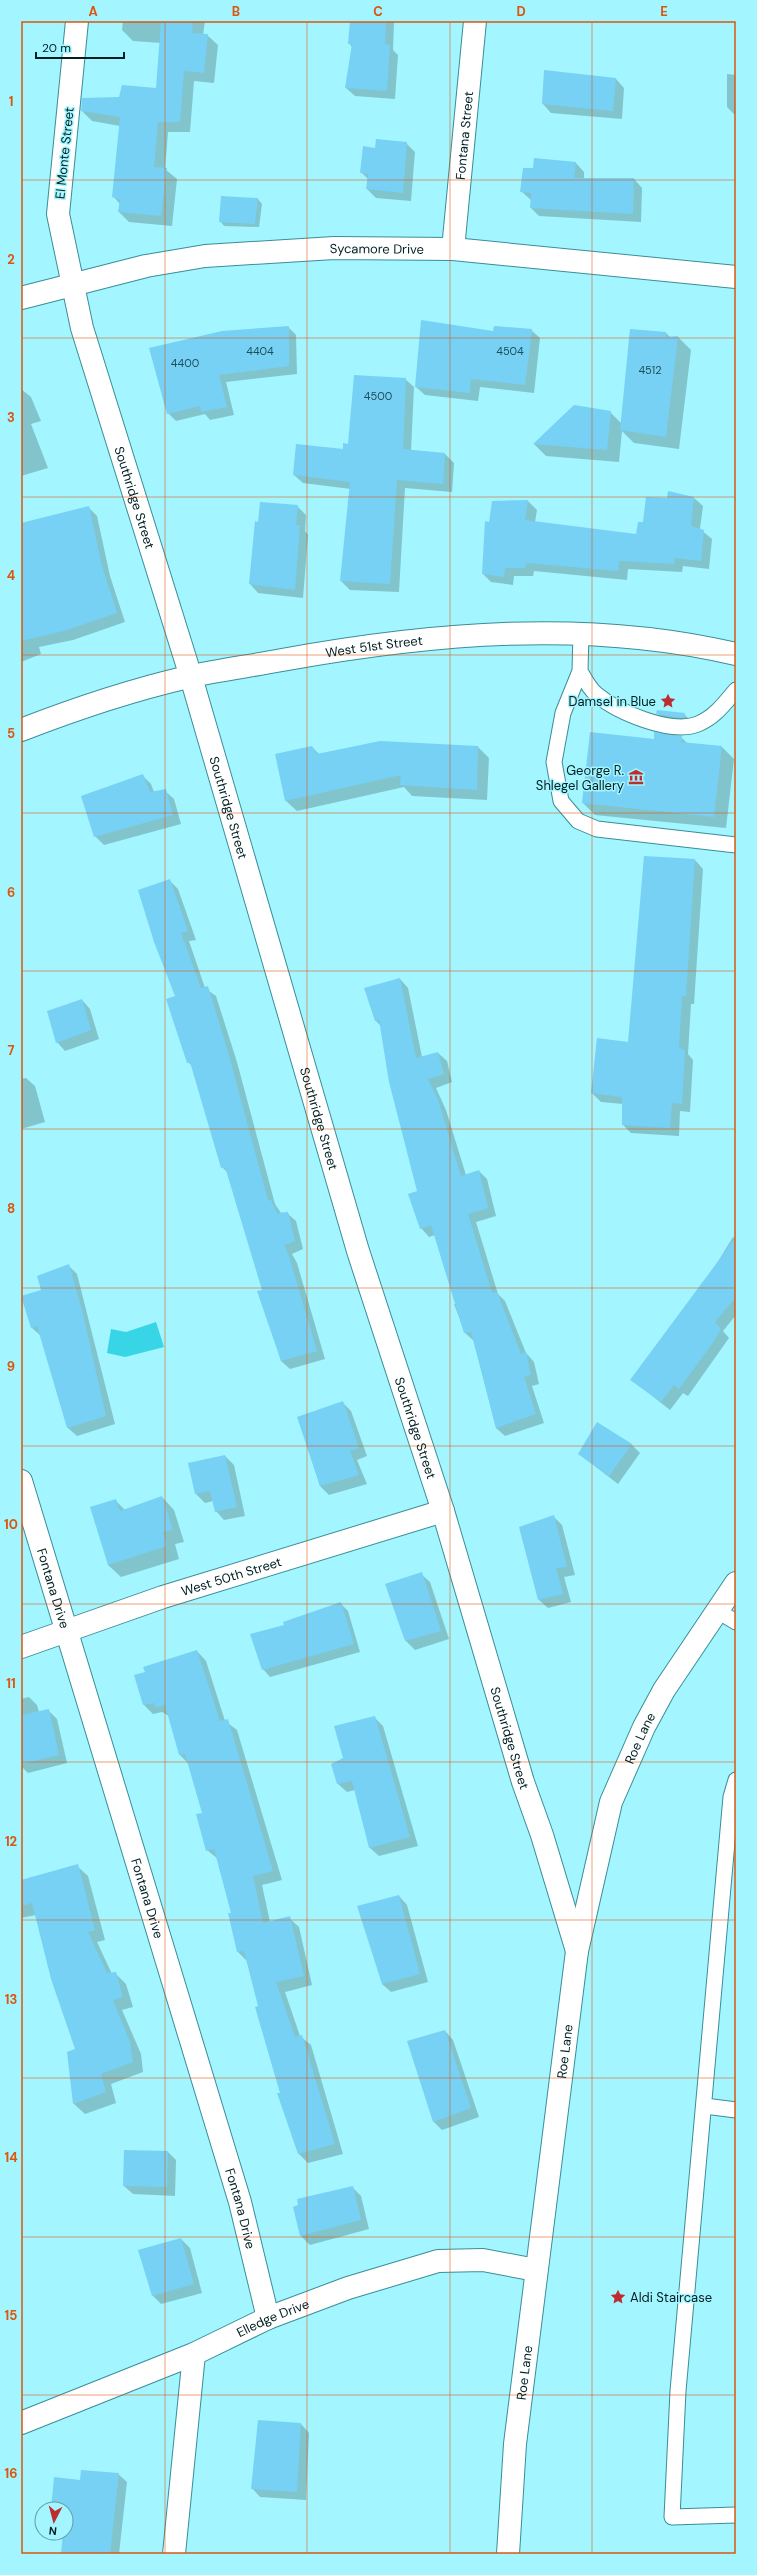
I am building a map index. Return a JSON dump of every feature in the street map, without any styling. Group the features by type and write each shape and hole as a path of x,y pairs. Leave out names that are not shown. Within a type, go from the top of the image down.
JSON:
{"street":[{"name":"El Monte Street","path":"72,284 58,214 77,21"},
{"name":"Fontana Street","path":"453,249 475,21"},
{"name":"Sycamore Drive","path":"21,298 146,266 205,256 334,248 453,249 736,277"},
{"name":"Southridge Street","path":"72,284 82,328 191,677 358,1251 443,1511 523,1782 544,1840 577,1950"},
{"name":"West 51st Street","path":"21,730 55,717 191,677 368,645 522,632 581,633 694,644 736,654"},
{"name":"Fontana Drive","path":"21,1481 68,1631 80,1679 240,2202 268,2318"},
{"name":"West 50th Street","path":"21,1647 163,1597 443,1511"},
{"name":"Roe Lane","path":"508,2554 515,2444 577,1950 610,1802 644,1727 664,1690 716,1610 736,1583"},
{"name":"Elledge Drive","path":"21,2423 194,2354 268,2318 348,2288 438,2261 483,2260 536,2270"},
{"path":"174,2554 194,2354"}],"lane":[{"path":"581,633 580,671 563,712 554,762 562,801 578,821 597,830 736,844"},
{"path":"580,671 595,694 629,713 655,724 683,726 697,724 716,714 736,690"},
{"path":"716,1610 736,1622"},
{"path":"736,1780 733,1797 678,2391 672,2517 736,2515"},
{"path":"705,2106 736,2110"}],"water":[{"path":"156,1322 164,1347 125,1357 107,1353 111,1329 126,1332"}],"building":[{"path":"161,21 193,21 192,33 208,34 204,73 184,71 180,122 158,122 154,167 167,168 161,216 118,212 120,200 112,197 120,117 81,111 82,98 119,97 122,85 156,88"},
{"path":"350,21 386,21 385,44 390,45 387,91 345,88 352,44 348,44"},
{"path":"544,70 616,78 613,111 542,104"},
{"path":"376,139 407,142 403,193 366,189 368,174 360,173 363,146 375,148"},
{"path":"534,158 576,162 574,178 634,178 633,214 530,208 531,193 520,192 523,168 533,168"},
{"path":"221,196 258,198 255,224 219,222"},
{"path":"421,320 493,331 494,326 532,329 525,385 471,379 470,393 415,387"},
{"path":"289,326 289,366 219,375 227,407 201,412 200,406 167,414 149,348 222,331"},
{"path":"630,329 666,332 666,337 678,336 666,437 620,430"},
{"path":"354,375 406,378 403,449 445,453 443,484 397,480 390,584 340,581 350,482 293,475 296,444 343,449 343,443 348,444"},
{"path":"574,405 611,411 607,450 533,444"},
{"path":"668,491 694,497 691,526 704,530 701,561 675,558 674,564 619,561 618,571 526,563 525,568 505,568 504,577 482,574 485,521 489,522 492,501 528,500 525,520 636,534 638,522 643,522 646,497 667,498"},
{"path":"260,502 298,505 296,525 300,525 295,590 249,584 255,521 258,522"},
{"path":"89,506 102,566 117,613 64,631 21,641 21,523"},
{"path":"657,710 685,713 684,718 656,714"},
{"path":"590,732 654,739 654,732 682,736 681,742 722,746 714,817 582,803"},
{"path":"380,741 478,746 477,790 400,785 401,775 285,801 275,754 312,746 317,754"},
{"path":"143,774 150,792 166,789 173,815 94,837 81,796"},
{"path":"644,856 695,859 686,996 682,996 679,1048 685,1050 682,1104 672,1103 670,1128 622,1125 622,1097 591,1093 597,1038 628,1042"},
{"path":"170,879 188,931 181,933 201,988 208,986 228,1052 268,1200 271,1200 277,1213 288,1212 295,1241 284,1245 288,1253 317,1351 281,1361 257,1291 262,1290 225,1167 221,1168 190,1062 187,1063 166,999 175,996 154,942 138,890"},
{"path":"400,978 416,1058 438,1052 444,1074 428,1079 438,1100 461,1176 479,1170 488,1208 468,1214 492,1293 497,1292 521,1354 526,1352 531,1375 524,1377 536,1414 496,1428 471,1332 464,1333 431,1225 420,1229 408,1194 417,1191 389,1082 379,1020 375,1021 364,988"},
{"path":"82,999 91,1030 56,1043 47,1011"},
{"path":"736,1237 736,1297 715,1322 721,1329 712,1344 679,1389 674,1385 661,1402 630,1380"},
{"path":"69,1264 83,1314 106,1416 67,1428 37,1326 31,1328 21,1296 41,1290 37,1276"},
{"path":"343,1401 359,1448 350,1451 359,1475 320,1486 297,1417"},
{"path":"597,1422 632,1444 609,1476 578,1454"},
{"path":"225,1455 237,1507 215,1512 210,1491 195,1494 188,1463"},
{"path":"162,1496 173,1530 163,1532 167,1546 108,1565 90,1507 116,1499 120,1511"},
{"path":"554,1515 567,1567 556,1568 563,1594 538,1600 519,1527"},
{"path":"422,1572 441,1631 405,1641 385,1584"},
{"path":"341,1602 354,1644 262,1670 250,1634 284,1625 283,1622"},
{"path":"197,1650 220,1721 228,1719 273,1871 253,1876 263,1923 290,1916 304,1976 276,1982 295,2037 302,2035 335,2144 298,2154 277,2093 280,2093 255,2007 258,2006 244,1951 237,1952 228,1913 231,1913 214,1849 206,1851 196,1814 202,1813 185,1754 179,1755 165,1705 156,1708 154,1703 143,1705 134,1675 145,1672 143,1667"},
{"path":"49,1709 59,1755 21,1764 21,1715"},
{"path":"375,1716 410,1837 369,1848 352,1781 337,1784 331,1764 343,1758 334,1726"},
{"path":"78,1864 95,1930 88,1932 107,1973 116,1972 123,1997 113,2000 130,2042 133,2062 101,2074 106,2092 73,2104 67,2052 75,2049 51,1979 32,1903 21,1906 21,1880"},
{"path":"399,1895 420,1974 382,1984 357,1906"},
{"path":"445,2030 471,2108 433,2122 407,2041"},
{"path":"124,2150 168,2151 167,2187 123,2186"},
{"path":"353,2186 361,2220 300,2236 293,2207 298,2205 297,2199"},
{"path":"181,2238 194,2284 152,2296 138,2250"},
{"path":"258,2420 301,2423 297,2492 251,2489"},
{"path":"81,2470 119,2473 110,2554 61,2554 62,2541 74,2541 74,2501 52,2501 54,2477 80,2480"}],"place":[{"name":"Damsel in Blue","path":"668,701"},
{"name":"George R. Shlegel Gallery","path":"636,777"},
{"name":"Aldi Staircase","path":"618,2297"}]}
